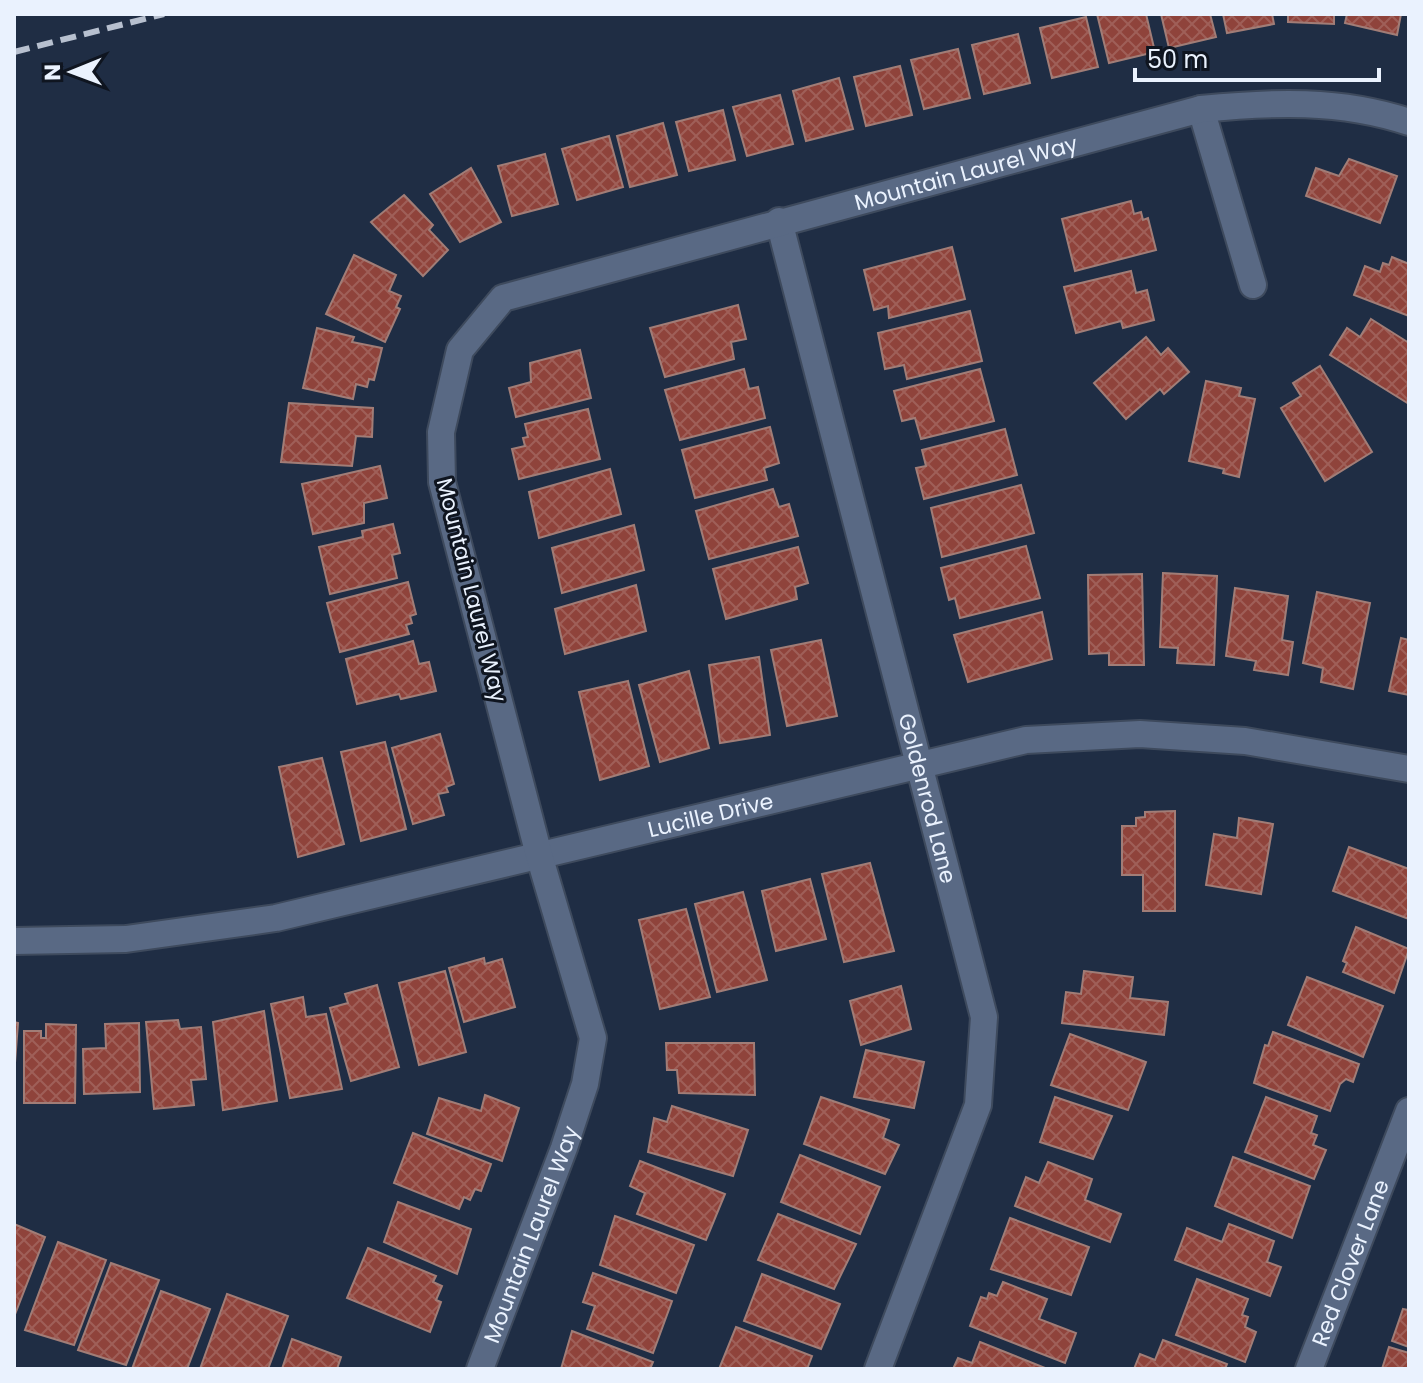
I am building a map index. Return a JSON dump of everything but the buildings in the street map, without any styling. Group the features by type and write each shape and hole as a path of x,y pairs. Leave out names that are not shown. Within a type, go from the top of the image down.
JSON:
{"street":[{"name":"Mountain Laurel Way","path":"480,1369 564,1148 585,1084 593,1038 539,855 442,482 441,432 460,350 503,298 1201,109 1284,101 1371,109 1409,122"},
{"path":"1201,109 1253,285"},
{"name":"Goldenrod Lane","path":"779,221 984,1017 978,1105 878,1369"},
{"name":"Lucille Drive","path":"14,941 126,939 276,918 1026,740 1140,734 1245,741 1409,769"},
{"name":"Red Clover Lane","path":"1309,1369 1409,1111"}],"railway":[{"path":"14,52 164,14"}]}
